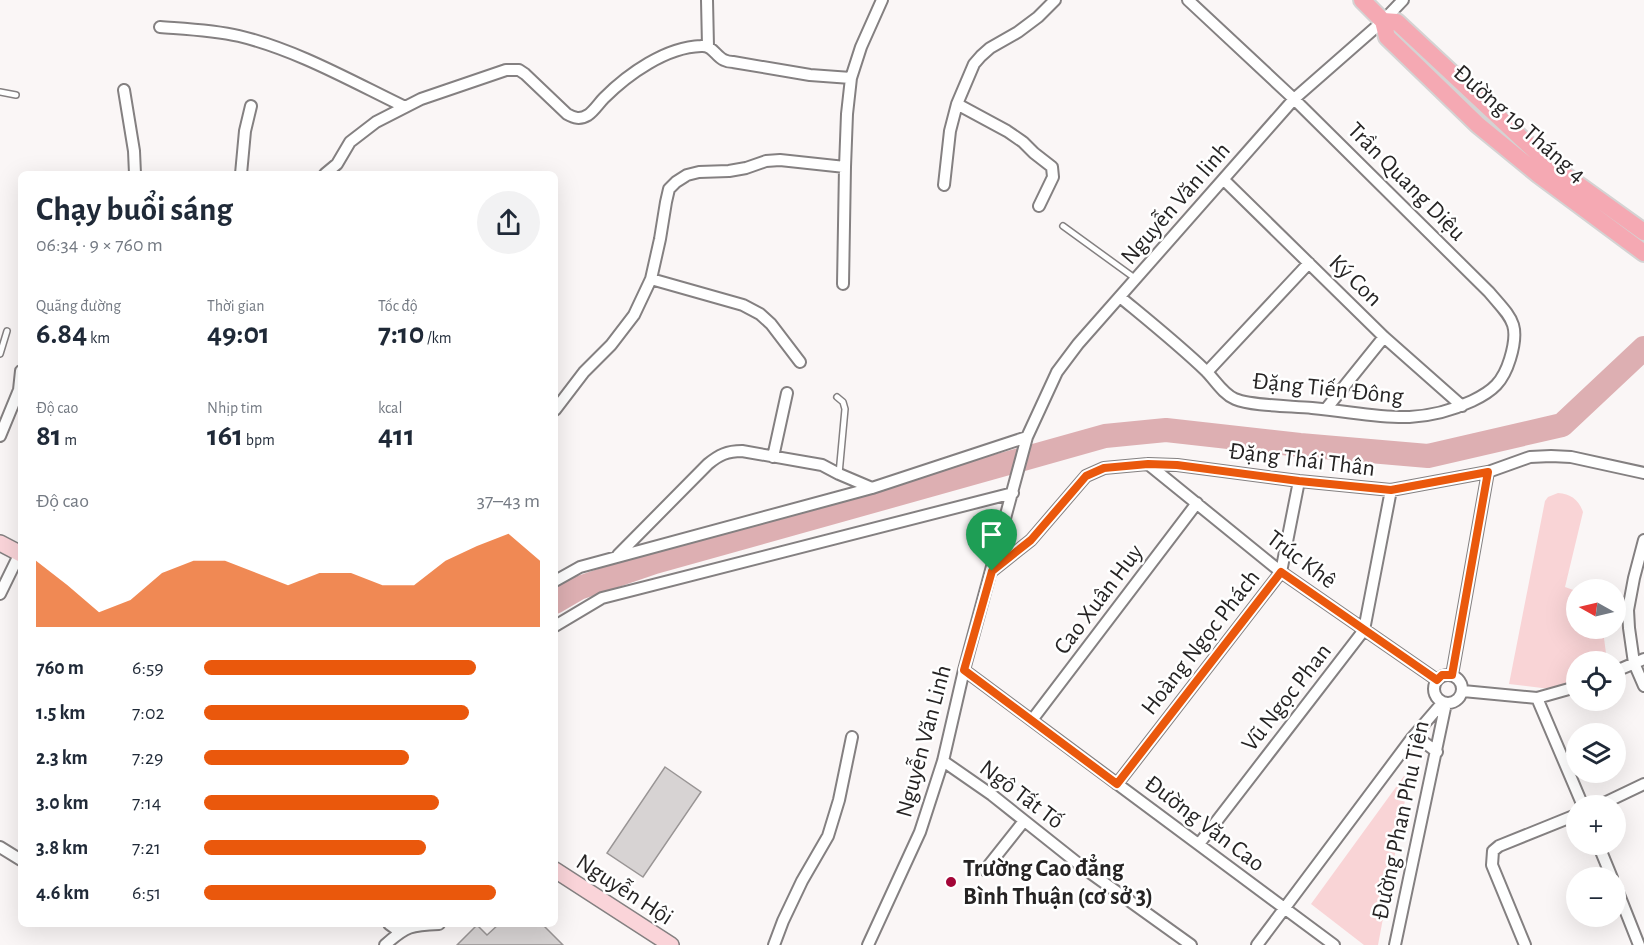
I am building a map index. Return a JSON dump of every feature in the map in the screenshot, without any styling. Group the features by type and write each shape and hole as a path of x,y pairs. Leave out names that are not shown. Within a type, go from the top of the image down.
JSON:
{"main road":[{"name":"Đường 19 Tháng 4","path":"1362,0 1383,21 1387,38 1478,125 1539,176 1642,251"},
{"name":"Đường 19 Tháng 4","path":"1383,21 1397,22 1548,163 1644,232"}],"street":[{"path":"707,0 708,46"},
{"path":"843,284 847,114 851,78 861,47 882,0"},
{"path":"944,185 950,131 957,104 974,64 990,48 1038,17 1054,0"},
{"name":"Trần Quang Diệu","path":"1188,0 1294,99 1489,292 1510,317 1514,325 1514,342 1508,365 1499,383 1487,394 1462,406"},
{"name":"Nguyễn Văn linh","path":"1027,437 1057,372 1078,344 1294,99 1383,21 1403,0"},
{"path":"160,27 213,31 266,44 294,54 405,107"},
{"path":"329,171 337,164 351,142 376,122 421,99 506,70 519,70 525,74 573,118 589,115 605,96 650,62 694,46 708,46 725,60 733,63 810,75 851,78"},
{"path":"124,90 135,171"},
{"path":"957,104 1007,130 1052,167 1053,177 1039,206"},
{"path":"241,171 245,131 251,106"},
{"path":"558,406 584,372 611,345 634,315 651,279 669,189 676,182 687,175 699,172 737,169 766,161 780,160 845,167"},
{"name":"Ký Con","path":"1224,180 1384,337 1462,406"},
{"path":"1207,372 1309,263"},
{"path":"651,279 754,310 771,324 800,362"},
{"name":"Đặng Tiến Đông","path":"1120,297 1207,372 1234,399 1397,418 1419,417 1462,406"},
{"path":"1326,409 1384,337"},
{"path":"0,436 18,392"},
{"path":"772,457 787,393"},
{"path":"558,579 580,567 872,488 1027,437"},
{"name":"Nguyễn Văn Linh","path":"868,945 920,832 943,761 964,670 1027,437"},
{"path":"616,557 708,464 721,454 731,451 822,465 872,488"},
{"name":"Đặng Thái Thân","path":"992,571 1031,540 1086,476 1104,468 1148,464 1177,465 1391,490 1488,472 1530,457 1571,458 1644,473"},
{"name":"Trúc Khê","path":"1148,464 1281,572 1437,680"},
{"path":"1452,675 1488,472"},
{"name":"Hoàng Ngọc Phách","path":"1117,784 1281,572 1299,481"},
{"name":"Vũ Ngọc Phan","path":"1199,844 1364,630 1391,490"},
{"path":"558,624 602,598 1013,493"},
{"name":"Cao Xuân Huy","path":"1032,720 1197,503"},
{"path":"1644,540 1628,610 1629,628 1644,686"},
{"path":"0,543 18,553"},
{"path":"0,594 18,558"},
{"name":"Đường Văn Cao","path":"964,670 1334,945"},
{"path":"1442,675 1452,675 1461,682 1463,691 1457,700 1444,702 1438,699 1434,690 1437,680 1442,675"},
{"path":"1463,691 1537,698 1566,690"},
{"path":"1537,698 1577,795"},
{"path":"1257,945 1412,738 1444,702"},
{"name":"Đường Phan Phu Tiên","path":"1395,945 1437,752 1444,702"},
{"path":"774,945 802,881 828,836 839,800 852,737"},
{"path":"1412,738 1425,743 1437,752"},
{"name":"Ngô Tất Tố","path":"943,761 992,795 1085,869 1191,945"},
{"path":"1621,795 1644,784"},
{"path":"1525,945 1492,865 1493,851 1499,846 1566,819"},
{"path":"985,870 1024,821"},
{"path":"0,847 18,858"},
{"name":"Nguyễn Hội","path":"558,872 671,945"},
{"path":"1626,912 1639,945"},
{"path":"393,927 399,932"},
{"path":"385,945 399,932 411,927"}],"lane":[{"path":"0,92 16,95"},
{"path":"1063,226 1136,279"},
{"path":"0,354 7,331"},
{"path":"837,397 843,402 845,409 839,474"}],"shaded area":[{"path":"1558,493 1574,498 1583,512 1566,579 1566,639 1604,639 1606,651 1566,651 1566,683 1550,689 1509,684 1545,501 1548,497"},
{"path":"1404,776 1409,779 1378,945 1364,945 1311,904"}],"building":[{"path":"665,767 701,792 643,877 607,853"},
{"path":"475,927 479,927 487,935 496,927 545,927 563,945 457,945"}],"waterway":[{"path":"558,600 579,588 655,562 1105,436 1166,430 1428,456 1562,425 1644,348"}],"place":[{"name":"Trường Cao đẳng Bình Thuận (cơ sở 3)","path":"951,882"}],"route":[{"path":"1122,465 1177,465 1391,490 1488,472 1452,675 1442,675 1437,680 1281,572 1117,784 964,670 992,571 1031,540 1086,476 1104,468 1122,465"}]}
